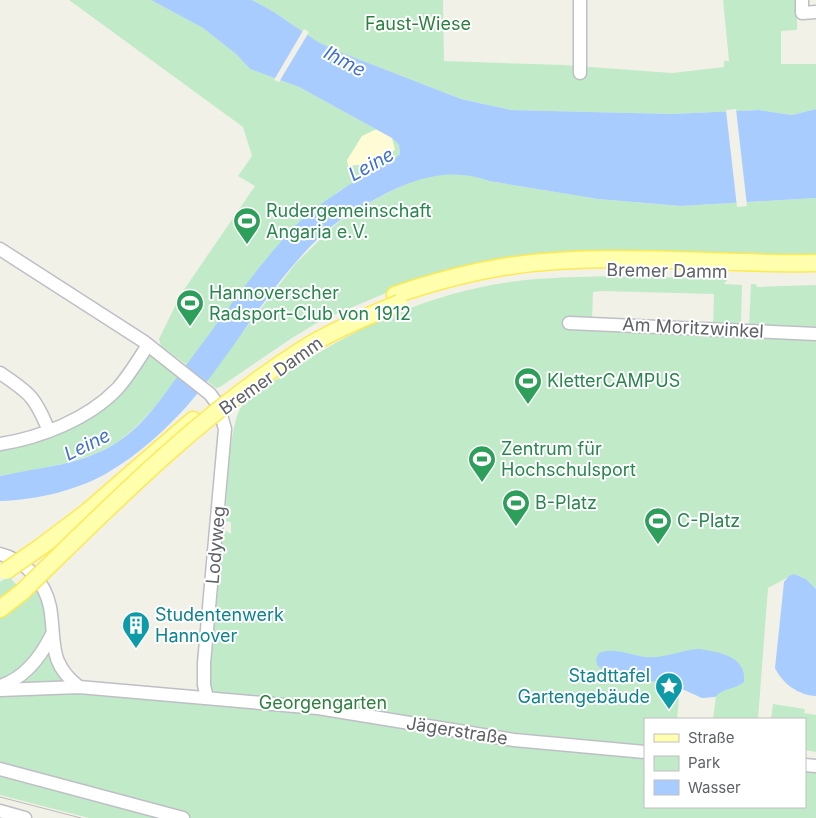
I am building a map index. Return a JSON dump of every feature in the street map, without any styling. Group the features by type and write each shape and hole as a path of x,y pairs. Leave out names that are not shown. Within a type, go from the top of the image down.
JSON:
{"main road":[{"name":"Bremer Damm","path":"3,573 87,512 248,375 323,328 395,300 473,282 550,272 746,267 816,263"},
{"name":"Bremer Damm","path":"746,267 816,273"},
{"name":"Bremer Damm","path":"0,610 22,592 139,480 254,383 301,351 395,300"}],"street":[{"path":"580,0 580,73"},
{"path":"802,0 802,13 816,12"},
{"name":"Lodyweg","path":"0,249 148,345 210,394 218,405 225,428 204,663 204,685 207,698"},
{"path":"218,405 291,352 326,331 395,300"},
{"name":"Am Moritzwinkel","path":"569,323 816,334"},
{"path":"0,444 49,431 82,415 115,390 148,345"},
{"path":"0,373 26,390 34,398 49,431"},
{"path":"0,554 16,560 30,570 40,584 50,606 51,636 58,663 66,677 79,687"},
{"path":"0,686 16,679 30,667 43,652 51,636"},
{"name":"Jägerstraße","path":"0,690 79,687 318,708 552,745 644,752"},
{"path":"0,769 183,818"},
{"path":"0,811 25,818"}],"green space":[{"path":"69,0 151,0 203,28 236,54 250,69 299,87 392,138 399,145 400,154 396,158 339,191 298,223 187,365 161,346 159,339 181,294 255,186 238,176 252,156 243,127"},
{"name":"Faust-Wiese","path":"252,0 443,0 444,61 563,65 672,73 724,67 724,61 729,61 723,0 797,0 797,30 781,31 781,64 816,64 816,109 792,115 759,110 671,114 511,110 461,99 340,52 318,42 274,12"},
{"path":"448,173 475,175 489,181 598,199 681,206 816,198 816,259 637,256 409,283 320,321 220,387 216,388 206,380 296,263 336,224 361,207 413,180"},
{"name":"Georgengarten","path":"616,276 728,279 724,284 742,285 741,326 713,326 714,294 602,291 593,292 592,321 567,320 566,330 712,336 816,337 816,589 806,579 794,574 768,588 758,718 713,718 716,696 702,698 680,688 677,718 644,718 644,808 806,808 806,771 816,772 816,818 89,818 0,795 0,618 40,584 51,636 79,687 207,698 217,526 231,534 231,522 225,521 231,443 234,427 242,406 268,384 322,351 399,312 426,302 481,287 549,278"},
{"path":"751,284 756,284 757,287 816,285 816,330 749,326"},
{"path":"148,345 181,372 153,409 137,426 120,440 93,455 62,464 0,476 0,444 11,443 99,404"},
{"path":"9,576 18,587 0,603 0,582"},
{"path":"773,704 805,709 804,713 816,715 816,752 806,750 806,718 771,718"}],"sand":[{"path":"377,129 392,138 395,150 375,163 348,166 347,160 362,136"}],"water":[{"name":"Ihme","path":"151,0 252,0 274,12 318,42 340,52 461,99 511,110 671,114 759,110 792,115 816,109 816,198 681,206 598,199 464,175 451,174 415,181 355,210 335,224 314,243 276,287 187,406 142,449 122,464 86,483 58,493 28,499 0,501 0,476 77,460 92,455 119,441 137,427 152,410 251,278 297,224 333,196 400,154 399,145 392,138 299,87 250,69 236,54 203,28"},
{"path":"794,574 806,579 816,589 816,696 792,688 782,679 775,668 784,582 789,576"},
{"path":"699,649 723,654 736,661 744,673 744,682 715,697 702,698 680,688 666,687 658,682 609,675 597,665 596,659 599,653 605,651 652,657"}],"pier":[{"path":"304,29 309,32 279,82 274,80"},
{"path":"736,109 747,206 737,207 726,110"}],"tram line":[{"path":"0,797 81,818"}],"place":[{"name":"Rudergemeinschaft Angaria e.V.","path":"247,245"},
{"name":"Hannoverscher Radsport-Club von 1912","path":"190,327"},
{"name":"KletterCAMPUS","path":"528,405"},
{"name":"Zentrum für Hochschulsport","path":"482,483"},
{"name":"B-Platz","path":"516,527"},
{"name":"C-Platz","path":"658,545"},
{"name":"Studentenwerk Hannover","path":"136,649"},
{"name":"Stadttafel Gartengebäude","path":"669,710"}],"water label":[{"name":"Leine","path":"371,164"},
{"name":"Leine","path":"87,444"}]}
